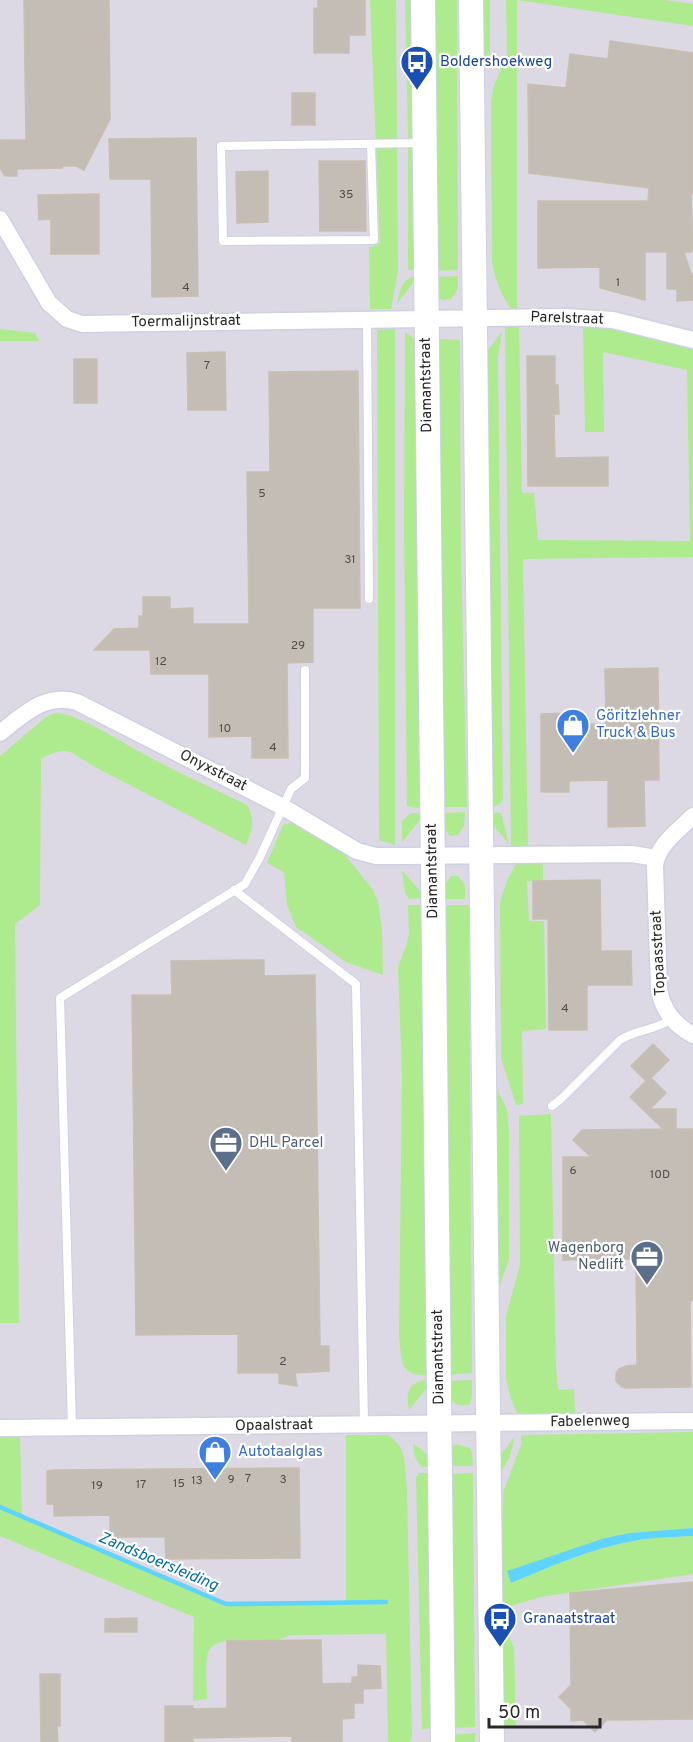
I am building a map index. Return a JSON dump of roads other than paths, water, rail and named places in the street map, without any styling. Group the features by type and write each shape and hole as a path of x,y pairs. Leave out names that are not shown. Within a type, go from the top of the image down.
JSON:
{"main road":[{"name":"Diamantstraat","path":"423,0 444,1742"},
{"path":"471,0 492,1742"}],"street":[{"name":"Toermalijnstraat","path":"0,219 49,303 61,315 73,322 91,324 426,319"},
{"name":"Parelstraat","path":"426,319 589,318 613,320 693,340"},
{"name":"Onyxstraat","path":"0,733 39,704 52,700 69,699 283,807 366,854 481,855"},
{"path":"481,855 632,854 656,858 660,849 693,816"},
{"name":"Topaasstraat","path":"656,858 659,990 662,1003 672,1019 682,1029 693,1035"},
{"name":"Fabelenweg","path":"440,1424 693,1421"},
{"name":"Opaalstraat","path":"0,1428 440,1424"}],"lane":[{"path":"371,144 374,240 223,241 221,146 424,143"},
{"path":"367,320 369,599"},
{"path":"72,1427 60,998 244,884 260,857 291,789 305,778 305,670"},
{"path":"234,890 356,984 364,1425"},
{"path":"552,1106 620,1040 626,1036 662,1026 672,1019"}],"water":[{"path":"693,1528 693,1536 617,1544 571,1559 511,1583 507,1571 605,1538 630,1533"}],"waterway":[{"name":"Zandsboersleiding","path":"0,1507 226,1604 386,1602"}],"place":[{"name":"Boldershoekweg","path":"417,91"},
{"name":"Göritzlehner Truck & Bus","path":"573,754"},
{"name":"DHL Parcel","path":"226,1172"},
{"name":"Wagenborg Nedlift","path":"647,1286"},
{"name":"Autotaalglas","path":"215,1481"},
{"name":"Granaatstraat","path":"500,1648"}]}
